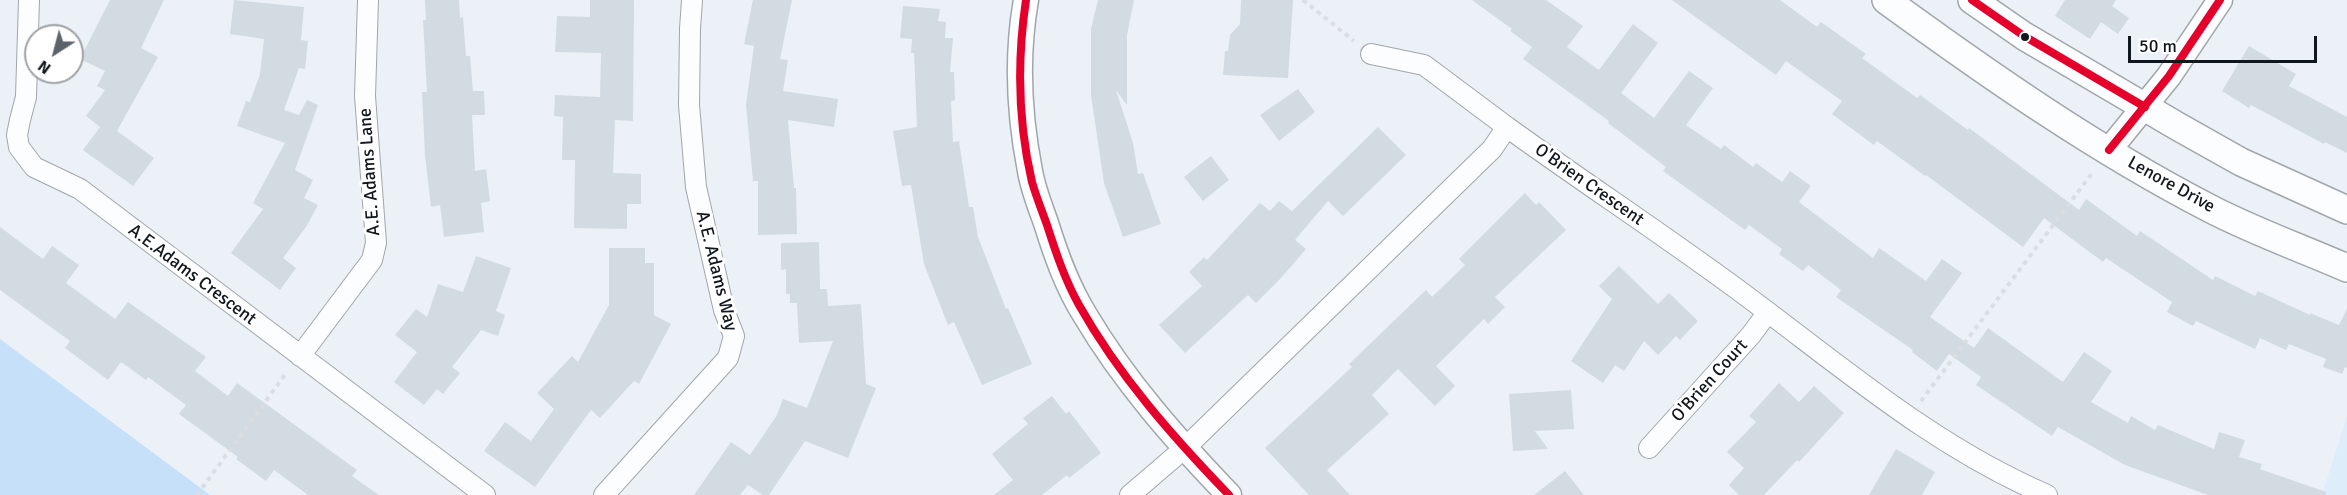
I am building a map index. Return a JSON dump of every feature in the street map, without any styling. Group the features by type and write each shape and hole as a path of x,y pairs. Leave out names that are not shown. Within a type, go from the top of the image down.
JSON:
{"main road":[{"name":"Lenore Drive","path":"1886,0 2050,114 2109,150 2210,208 2347,268"},
{"path":"1972,0 2024,36 2241,162 2347,210"}],"street":[{"name":"A.E.Adams Crescent","path":"29,0 26,97 17,135 23,155 34,167 44,174 57,177 80,189 485,495"},
{"name":"A.E. Adams Lane","path":"300,356 368,268 376,243 365,96 368,0"},
{"name":"A.E. Adams Way","path":"604,495 728,358 734,336 724,310 696,187 689,105 692,0"},
{"path":"1026,0 1020,60 1022,119 1030,174 1058,262 1084,314 1114,360 1229,495"},
{"path":"2109,150 2145,107 2220,0"},
{"name":"O'Brien Crescent","path":"1371,54 1424,66 1768,312 1908,418 2022,490 2048,495"},
{"path":"1130,495 1186,447 1492,148 1508,127"},
{"name":"O'Brien Court","path":"1649,448 1751,335 1768,312"}],"path":[{"path":"1303,0 1333,24"},
{"path":"1923,398 2092,172"},
{"path":"197,495 284,375"}],"shaded area":[{"path":"0,339 210,495 0,495"},
{"path":"2347,416 2347,495 2322,495"}],"building":[{"path":"110,0 164,0 141,48 158,57 117,131 154,158 133,186 83,150 100,127 86,116 105,90 97,86 105,71 84,61 84,51"},
{"path":"234,0 304,7 301,40 308,41 305,69 299,68 284,110 299,115 307,100 318,105 295,170 313,180 304,198 318,205 306,227 283,258 296,268 280,290 231,253 263,209 253,203 285,143 237,126 246,101 250,102 260,74 264,39 230,34"},
{"path":"425,0 459,0 460,18 463,17 466,56 470,56 473,91 484,91 485,115 472,115 475,171 486,169 490,201 481,203 484,232 444,237 440,205 431,207 425,156 422,92 427,92 423,20 426,20"},
{"path":"590,0 634,0 633,121 615,120 613,173 641,174 641,204 627,204 627,229 574,228 575,160 562,160 563,117 554,116 555,95 600,97 601,53 555,52 557,16 590,17"},
{"path":"753,0 792,0 780,59 788,60 783,91 838,99 834,127 788,120 794,188 796,188 797,234 758,235 758,181 753,181 746,105 754,46 744,44"},
{"path":"1098,0 1134,0 1127,35 1127,105 1116,90 1133,143 1138,174 1143,173 1161,224 1123,237 1104,183 1091,95 1091,29"},
{"path":"1241,0 1293,0 1288,78 1223,75 1225,51 1228,51 1230,35 1240,24"},
{"path":"1472,0 1546,0 1583,26 1567,47 1599,70 1633,24 1658,43 1621,93 1654,118 1689,71 1713,88 1686,125 1721,149 1724,145 1753,167 1756,163 1782,182 1790,171 1811,186 1799,202 1873,258 1879,248 1926,281 1942,259 1962,273 1930,317 1974,348 1988,328 2063,382 2084,352 2112,371 2091,402 2128,423 2131,416 2155,430 2158,425 2214,449 2219,432 2245,440 2239,457 2262,464 2260,469 2326,492 2326,495 2208,495 2125,465 2058,427 2052,436 1976,385 1981,377 1949,354 1937,371 1912,352 1913,350 1836,297 1841,290 1808,265 1803,271 1779,254 1782,249 1749,225 1745,230 1663,171 1666,167 1608,123 1609,121 1523,59 1532,47 1510,31 1512,29"},
{"path":"1672,0 1780,0 1817,27 1821,22 1866,54 1862,58 1917,98 1920,95 1968,130 1969,128 2079,210 2086,199 2137,236 2140,231 2213,280 2215,276 2255,296 2258,291 2310,315 2310,313 2339,325 2347,309 2347,368 2345,367 2342,374 2323,367 2326,359 2289,344 2286,350 2260,338 2255,349 2196,321 2193,326 2167,312 2172,302 2106,258 2103,262 2044,218 2023,247 1926,175 1877,141 1874,145 1832,114 1842,101 1786,61 1776,75"},
{"path":"2065,0 2116,0 2112,6 2129,18 2118,34 2101,22 2090,39 2055,16"},
{"path":"903,6 940,9 938,21 946,22 945,38 953,38 950,72 954,72 955,100 951,101 953,142 959,141 969,207 973,207 978,237 1006,309 1008,308 1032,364 982,385 954,322 948,325 924,264 911,185 902,186 893,131 917,127 912,39 900,38"},
{"path":"2249,46 2296,74 2289,86 2347,117 2347,153 2325,142 2324,144 2251,105 2249,108 2222,91"},
{"path":"1298,89 1315,112 1279,141 1260,115"},
{"path":"1378,127 1406,155 1343,216 1328,201 1295,240 1306,249 1281,278 1256,303 1248,295 1185,353 1159,325 1202,286 1189,272 1204,257 1207,260 1260,203 1270,211 1279,201 1292,211"},
{"path":"1211,156 1229,180 1203,201 1184,177"},
{"path":"1525,193 1536,205 1539,202 1566,230 1495,297 1505,307 1488,324 1484,319 1436,366 1455,386 1435,406 1398,369 1372,395 1389,414 1327,470 1350,495 1309,495 1265,448 1352,367 1349,364 1426,290 1432,297 1465,265 1459,259"},
{"path":"0,227 43,259 52,246 79,265 66,283 115,319 128,302 206,357 195,371 228,396 237,383 357,470 352,476 379,495 308,495 274,470 266,481 236,459 238,457 179,414 186,405 148,377 146,380 121,362 108,380 65,348 70,341 0,290"},
{"path":"819,242 820,289 827,289 828,306 861,304 866,384 876,388 848,458 805,441 769,495 763,495 748,485 740,495 694,495 731,442 750,455 777,415 783,399 807,408 833,341 799,343 797,303 790,303 790,294 786,294 786,269 781,270 781,243"},
{"path":"609,248 645,248 645,263 654,263 654,315 671,324 639,384 634,381 600,418 591,410 535,487 484,451 505,422 531,441 554,409 537,393 572,356 578,362 609,305"},
{"path":"476,256 511,268 496,311 505,315 498,336 481,330 452,367 460,373 443,394 437,389 424,405 394,382 417,352 395,335 416,309 427,317 438,284 463,292"},
{"path":"1619,266 1658,304 1669,293 1698,321 1680,340 1676,336 1658,355 1644,341 1624,371 1615,365 1603,383 1571,361 1612,299 1599,286"},
{"path":"1779,383 1799,402 1814,386 1844,413 1799,462 1797,460 1764,495 1739,495 1729,485 1744,468 1727,452 1756,422 1749,416"},
{"path":"1571,390 1574,429 1535,431 1548,449 1513,451 1509,394"},
{"path":"1052,396 1066,414 1069,411 1101,453 1069,478 1067,475 1042,495 994,495 1013,480 992,454 1028,424 1023,418"},
{"path":"1896,449 1935,472 1922,495 1869,495"},
{"path":"1565,471 1584,495 1534,495"}],"transit line":[{"path":"1026,0 1021,45 1020,91 1027,159 1032,182 1065,276 1079,305 1129,381 1167,428 1229,495"},
{"path":"1972,0 2024,36 2145,107"},
{"path":"2109,150 2169,76 2220,0"}]}
